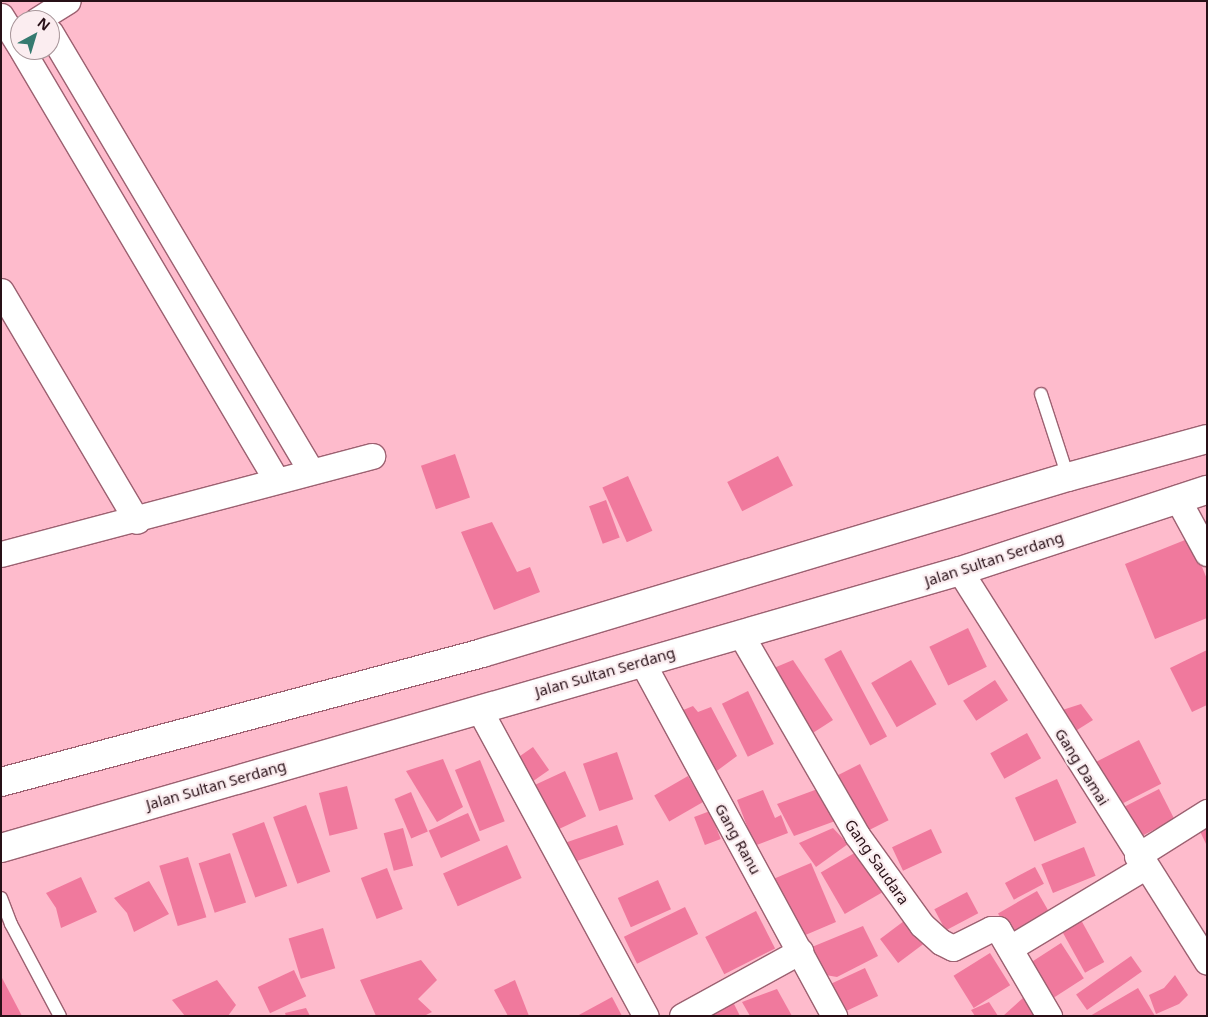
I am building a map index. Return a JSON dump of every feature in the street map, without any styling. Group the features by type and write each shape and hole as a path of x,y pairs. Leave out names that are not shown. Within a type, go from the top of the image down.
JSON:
{"highway":[{"path":"1,782 482,653 1068,477 1207,439"},
{"name":"Jalan Sultan Serdang","path":"1,848 960,571 1177,498 1207,490"}],"street":[{"path":"57,10 67,1"},
{"path":"60,50 311,471"},
{"path":"29,60 276,480"},
{"path":"1,291 137,521"},
{"path":"1,554 137,521 276,480 372,456"},
{"path":"1177,498 1207,553"},
{"name":"Gang Damai","path":"960,571 1141,861 1207,962"},
{"name":"Gang Saudara","path":"740,633 857,835 922,925 941,942 953,948 995,928 1010,948 1049,1016"},
{"name":"Gang Ranu","path":"642,662 834,1016"},
{"path":"479,709 646,1016"},
{"path":"1010,948 1141,861 1207,812"},
{"path":"682,1016 800,951"}],"lane":[{"path":"1040,394 1068,477"},
{"path":"1,898 10,924 60,1016"}],"building":[{"path":"455,454 470,497 436,509 421,466"},
{"path":"778,456 793,485 742,511 727,482"},
{"path":"628,476 652,531 627,542 602,487"},
{"path":"606,500 620,538 603,544 589,506"},
{"path":"492,522 517,572 530,567 540,592 494,610 461,532"},
{"path":"1190,538 1207,579 1207,618 1155,639 1125,564"},
{"path":"968,628 987,667 948,685 929,647"},
{"path":"841,650 887,737 870,745 824,659"},
{"path":"1207,650 1207,705 1192,712 1170,668"},
{"path":"793,660 833,720 805,738 769,670"},
{"path":"911,660 936,704 897,727 871,683"},
{"path":"995,680 1008,700 976,721 963,701"},
{"path":"748,691 774,744 748,757 722,704"},
{"path":"1081,704 1093,720 1066,737 1053,713"},
{"path":"693,706 698,712 711,707 737,756 710,776 676,713"},
{"path":"1027,733 1041,758 1004,779 990,753"},
{"path":"1139,740 1161,784 1112,809 1090,765"},
{"path":"533,747 549,770 532,782 516,759"},
{"path":"617,752 633,799 599,811 583,764"},
{"path":"443,759 463,807 437,822 406,771"},
{"path":"480,760 505,821 480,831 455,770"},
{"path":"860,764 889,820 862,834 833,778"},
{"path":"565,771 586,816 555,831 534,785"},
{"path":"688,776 703,802 669,821 654,796"},
{"path":"1057,779 1077,823 1035,842 1015,798"},
{"path":"347,786 358,829 330,836 319,793"},
{"path":"823,787 838,820 794,836 777,804"},
{"path":"1159,789 1174,819 1133,840 1118,810"},
{"path":"763,790 775,818 781,815 788,833 746,849 739,833 748,829 737,800"},
{"path":"411,792 428,832 411,839 394,799"},
{"path":"306,805 330,872 297,884 273,817"},
{"path":"710,811 721,839 705,845 694,817"},
{"path":"468,813 480,840 441,858 429,830"},
{"path":"1207,820 1207,846 1197,825"},
{"path":"264,822 287,886 255,898 232,834"},
{"path":"617,825 624,845 573,862 566,843"},
{"path":"403,828 413,866 394,871 384,833"},
{"path":"833,828 848,844 816,867 799,843"},
{"path":"931,829 942,853 903,871 892,847"},
{"path":"507,845 522,878 458,906 443,873"},
{"path":"1084,847 1096,876 1053,893 1041,864"},
{"path":"858,851 882,893 845,914 821,872"},
{"path":"230,853 246,902 215,913 199,863"},
{"path":"188,857 206,917 178,926 159,866"},
{"path":"811,863 836,922 794,940 769,881"},
{"path":"1035,867 1044,884 1014,900 1005,883"},
{"path":"387,868 403,909 377,919 361,878"},
{"path":"81,877 97,912 61,928 56,908 46,893"},
{"path":"658,880 671,909 631,927 618,898"},
{"path":"149,881 169,914 134,932 127,913 114,898"},
{"path":"1037,891 1052,917 1013,939 998,914"},
{"path":"967,892 978,913 946,931 934,909"},
{"path":"685,907 698,934 637,964 624,937"},
{"path":"756,911 775,948 724,974 705,937"},
{"path":"908,918 926,942 898,963 880,939"},
{"path":"1081,920 1104,962 1085,973 1062,931"},
{"path":"863,926 878,956 837,977 814,973 807,949"},
{"path":"323,928 335,968 301,979 289,939"},
{"path":"1061,943 1084,978 1049,1001 1026,966"},
{"path":"990,953 1010,985 974,1008 954,976"},
{"path":"1131,956 1142,972 1087,1010 1076,994"},
{"path":"421,960 437,980 418,999 432,1012 424,1016 376,1016 360,980"},
{"path":"865,968 878,996 836,1016 822,988"},
{"path":"294,970 306,996 270,1013 258,987"},
{"path":"1175,975 1188,995 1179,1004 1156,1014 1149,995 1164,988"},
{"path":"1,976 22,1016 1,1016"},
{"path":"217,980 236,1005 228,1016 185,1016 172,1000"},
{"path":"515,980 529,1016 508,1016 494,990"},
{"path":"1138,988 1155,1016 1090,1016"},
{"path":"777,989 792,1016 750,1016 742,1002"},
{"path":"730,996 740,1016 694,1016"},
{"path":"612,997 622,1016 577,1016"},
{"path":"1024,997 1037,1016 1003,1016"},
{"path":"989,1002 998,1016 975,1016 971,1010"},
{"path":"306,1008 310,1016 286,1016 285,1013"}]}
